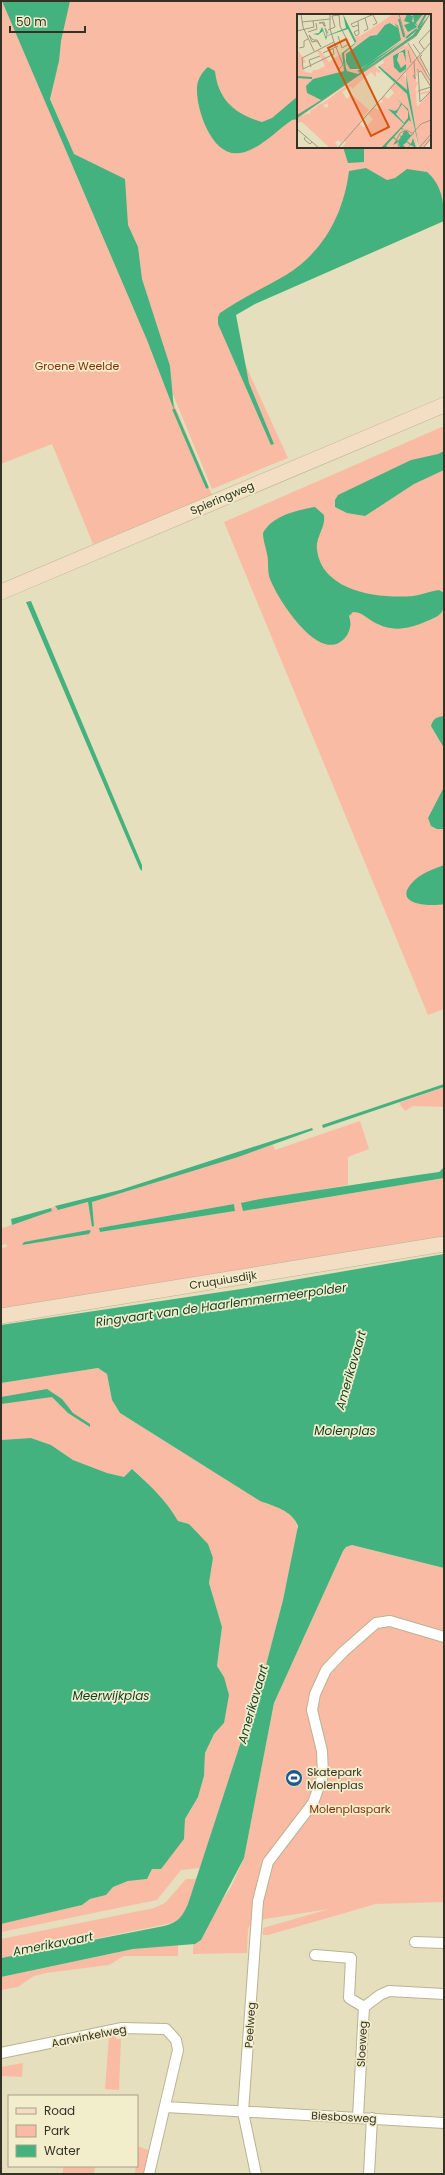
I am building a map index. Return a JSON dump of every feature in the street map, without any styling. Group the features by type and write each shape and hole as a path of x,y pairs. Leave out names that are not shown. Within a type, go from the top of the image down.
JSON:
{"street":[{"name":"Spieringweg","path":"1,592 444,405"},
{"name":"Cruquiusdijk","path":"1,1316 444,1244"},
{"name":"Peelweg","path":"256,2174 243,2112 258,1901 270,1859 313,1803 322,1775 322,1751 312,1710 315,1694 326,1670 343,1652 376,1622 390,1621 444,1637"},
{"path":"415,1942 444,1943"},
{"path":"315,1955 351,1958 349,1998 364,2007"},
{"name":"Sloeweg","path":"358,2117 364,2007 380,1995 388,1992 444,1994"},
{"name":"Aarwinkelweg","path":"1,2053 124,2028 166,2029 176,2040 178,2050 166,2107 149,2174"},
{"path":"166,2107 243,2112"},
{"name":"Biesbosweg","path":"243,2112 358,2117 444,2123"},
{"path":"369,2174 372,2118"}],"green space":[{"name":"Groene Weelde","path":"1,1 6,1 213,497 93,544 52,444 1,464"},
{"path":"10,1 444,1 444,213 223,316 288,458 212,489"},
{"path":"444,426 444,1009 428,1015 224,522"},
{"path":"444,1087 444,1107 413,1106 405,1111 399,1103"},
{"path":"360,1121 369,1149 348,1157 348,1185 242,1203 243,1211 444,1178 444,1241 1,1314 1,1248 7,1247 6,1244 1,1245 1,1226 3,1228 51,1211 51,1208 55,1206 58,1210 88,1202 92,1227 94,1226 92,1202 273,1145 275,1150","holes":["234,1204 235,1211 100,1232 99,1228"]},
{"path":"98,1368 107,1374 112,1400 120,1413 260,1501 286,1512 295,1521 297,1535 283,1600 266,1665 200,1868 181,1870 157,1900 1,1932 1,1924 82,1905 90,1899 106,1895 113,1887 128,1881 147,1879 152,1869 184,1839 185,1819 198,1797 204,1776 205,1753 214,1734 224,1723 224,1677 217,1666 222,1627 209,1583 213,1558 189,1524 178,1521 152,1487 133,1469 124,1477 107,1473 73,1460 51,1445 31,1438 1,1440 1,1383"},
{"name":"Molenplaspark","path":"352,1545 444,1568 444,1902 376,1904 268,1935 263,1935 263,1928 329,1909 253,1921 248,1929 247,1953 193,1954 193,1944 231,1887 244,1858 274,1703 343,1551 346,1547"},
{"path":"186,1879 197,1879 187,1908 177,1922 1,1958 1,1939 154,1908 165,1903"},
{"path":"178,1945 178,1956 124,1956 109,1965 46,1973 34,1976 18,1987 1,1990 1,1977 133,1949"},
{"path":"116,2035 116,2039 121,2039 119,2090 105,2089 109,2036"},
{"path":"23,2063 22,2077 1,2076 1,2067"},
{"path":"138,2146 151,2151 145,2174 135,2174 136,2167 138,2167"},
{"path":"63,2167 95,2167 94,2174 63,2174"}],"water":[{"path":"2,1 70,1 61,41 59,61 50,99 74,154 125,179 128,225 138,247 142,279 170,366 174,410 147,340"},
{"path":"208,67 215,71 220,90 224,98 236,110 252,119 262,122 272,118 297,97 297,119 292,120 267,140 254,148 240,153 230,153 221,148 214,140 199,108 197,88 202,74"},
{"path":"343,148 364,148 364,162 348,163"},
{"path":"366,168 387,180 395,178 407,169 427,172 439,188 443,201 444,221 255,304 236,315 249,383 274,444 271,445 218,324 218,317 220,313 236,303 286,275 311,255 330,230 337,216 349,171"},
{"path":"444,451 444,470 414,484 365,516 347,513 335,507 335,500 338,495 411,460 438,454"},
{"path":"315,507 324,515 317,550 321,564 329,575 341,584 354,590 369,594 400,597 413,596 439,590 444,593 444,604 440,614 433,619 419,624 398,629 384,626 361,614 353,612 349,616 350,627 348,633 345,638 336,644 325,644 309,634 300,626 285,607 270,579 268,557 263,539 263,533 272,522 279,518 293,512"},
{"path":"31,601 142,865 142,871 26,602"},
{"path":"444,716 444,748 431,726 435,719"},
{"path":"444,787 444,829 437,829 431,826 428,818"},
{"path":"444,865 444,904 424,905 410,900 407,896 407,891 411,884 426,872"},
{"path":"444,1084 444,1087 323,1128 322,1125"},
{"path":"312,1128 313,1130 238,1157 92,1202 94,1226 92,1227 88,1202 58,1210 55,1206 120,1190"},
{"path":"444,1167 444,1178 243,1211 241,1203 439,1172"},
{"path":"234,1204 235,1211 100,1232 99,1228"},
{"path":"51,1208 52,1211 12,1225 11,1219"},
{"path":"89,1230 91,1231 89,1234 22,1245 24,1242"},
{"name":"Molenplas","path":"444,1254 444,1568 352,1545 346,1547 343,1551 274,1703 244,1858 201,1940 195,1944 133,1949 1,1977 1,1958 164,1926 177,1921 182,1916 188,1904 266,1665 283,1600 298,1526 287,1512 260,1501 120,1413 112,1400 107,1374 98,1368 1,1383 1,1325 241,1289"},
{"path":"47,1389 62,1399 73,1413 90,1424 90,1427 68,1413 52,1397 1,1404 1,1397"},
{"name":"Meerwijkplas","path":"31,1438 51,1445 73,1460 107,1473 124,1477 132,1469 157,1493 178,1521 189,1524 208,1544 213,1558 209,1583 222,1627 217,1666 224,1677 229,1695 224,1723 214,1734 205,1753 204,1776 198,1797 185,1819 184,1839 161,1869 152,1869 147,1879 128,1881 113,1887 106,1895 90,1899 82,1905 1,1924 1,1440"}],"waterway":[{"path":"174,410 207,487"}],"place":[{"name":"Skatepark Molenplas","path":"294,1778"}],"water label":[{"name":"Ringvaart van de Haarlemmermeerpolder","path":"221,1305"},
{"name":"Amerikavaart","path":"351,1370"},
{"name":"Amerikavaart","path":"253,1704"},
{"name":"Amerikavaart","path":"53,1944"}]}
